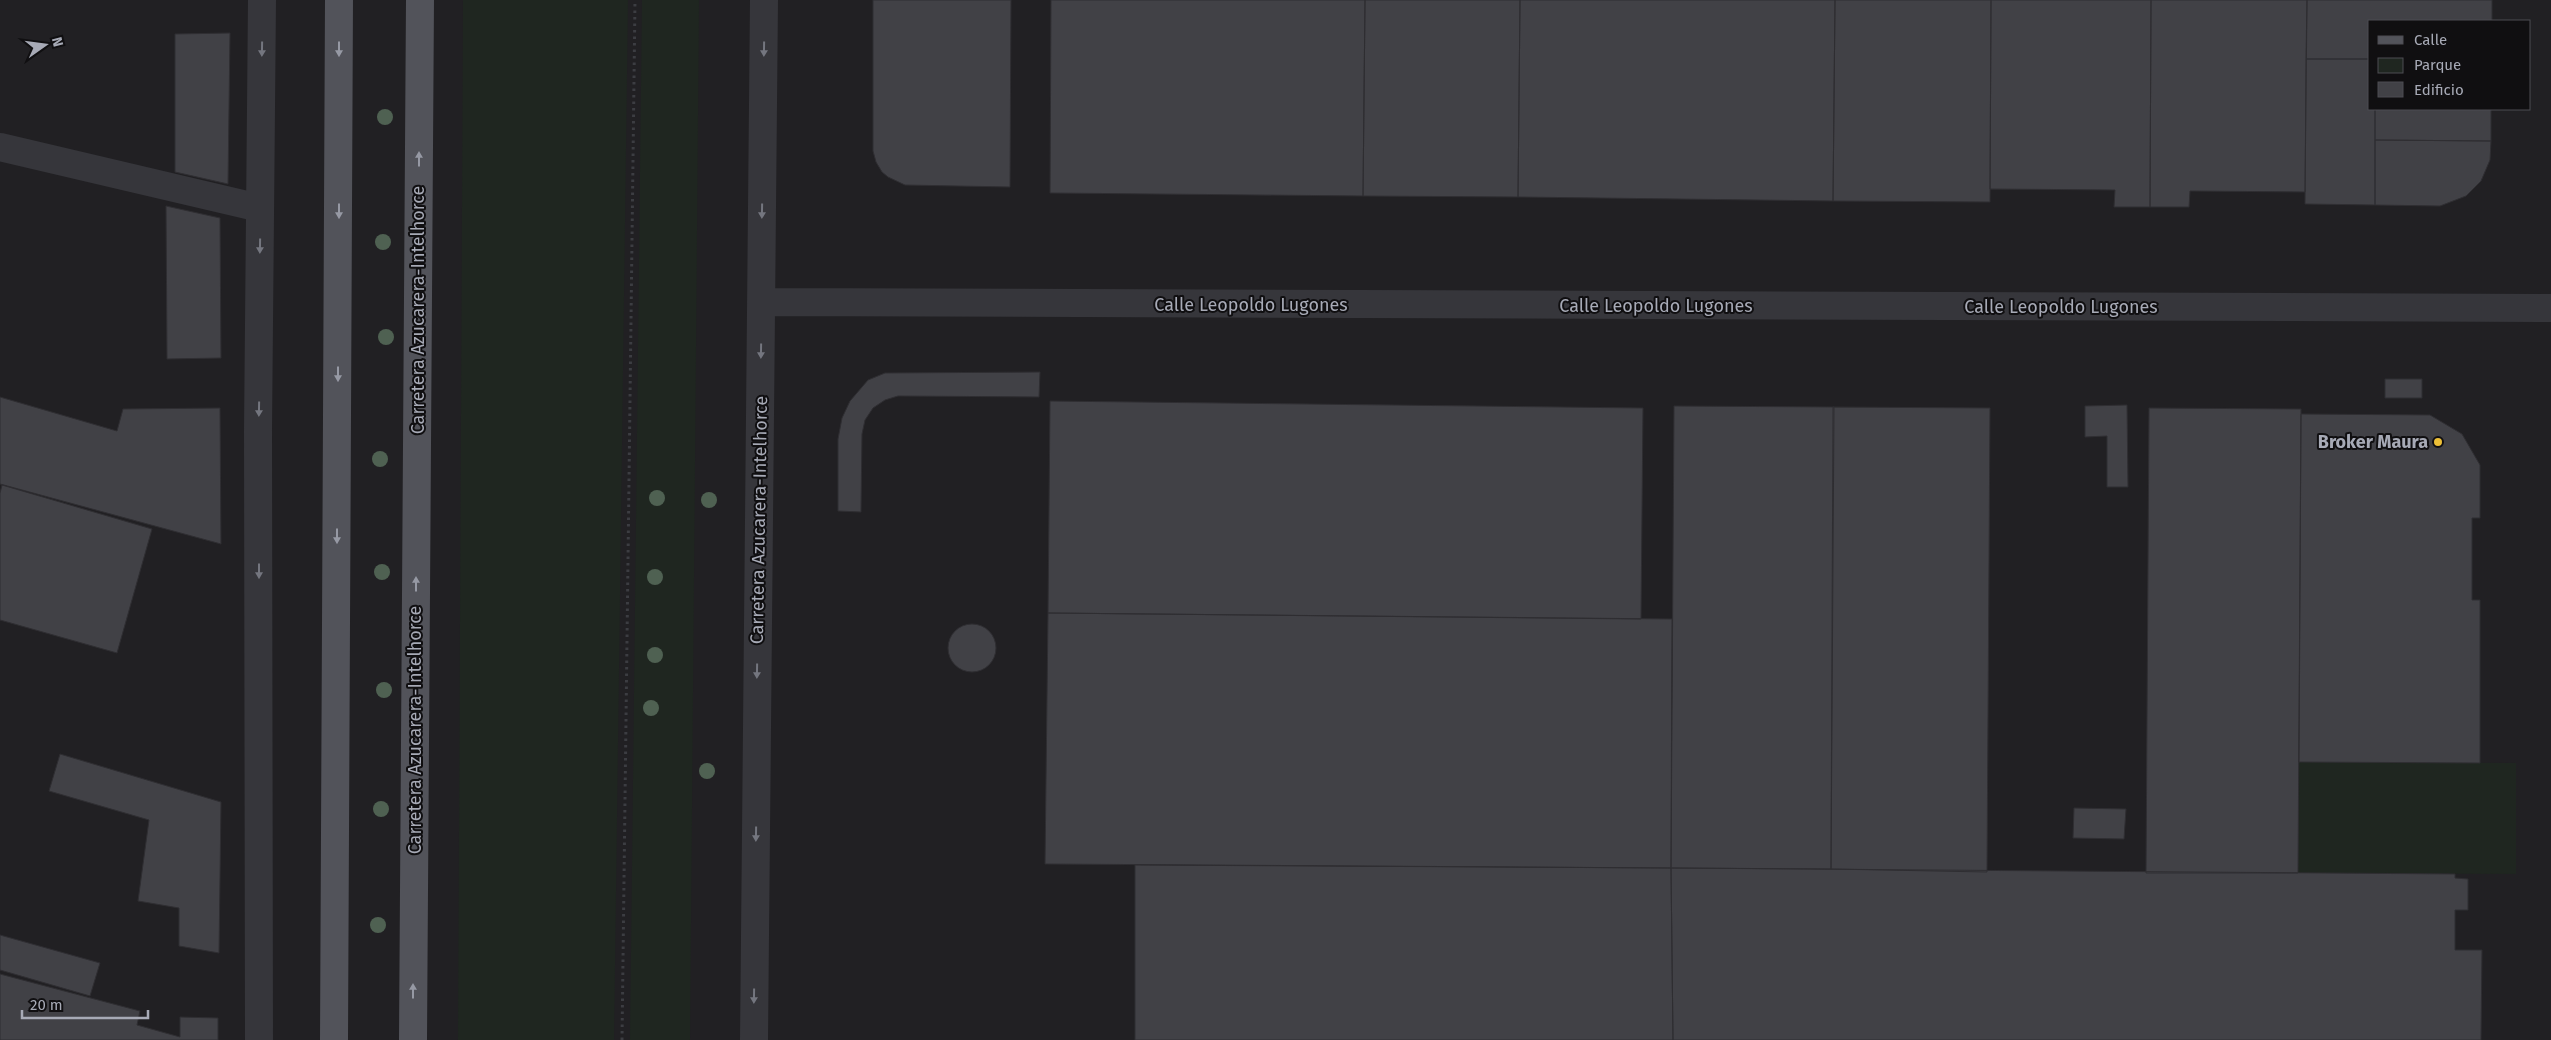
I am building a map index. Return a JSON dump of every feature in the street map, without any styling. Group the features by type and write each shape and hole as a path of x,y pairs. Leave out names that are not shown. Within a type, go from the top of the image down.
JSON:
{"main road":[{"path":"334,1040 340,0"},
{"name":"Carretera Azucarera-Intelhorce","path":"413,1040 420,0"}],"street":[{"path":"260,1040 260,208 262,0"},
{"name":"Carretera Azucarera-Intelhorce","path":"754,1040 764,0"},
{"path":"0,147 260,208"},
{"name":"Calle Leopoldo Lugones","path":"761,302 2551,308"}],"path":[{"path":"622,1040 635,0"}],"shaded area":[{"path":"0,0 2551,0 2551,1040 0,1040"}],"green space":[{"path":"463,0 628,0 614,1040 458,1040"},
{"path":"642,0 699,0 690,1040 630,1040"},
{"path":"2299,762 2516,763 2516,874 2298,873"}],"building":[{"path":"873,0 1011,0 1010,187 905,185 882,172 876,162 873,151"},
{"path":"1051,0 1365,0 1363,196 1050,193"},
{"path":"1365,0 1520,0 1518,197 1363,196"},
{"path":"1520,0 1835,0 1833,201 1518,197"},
{"path":"1835,0 1991,0 1990,202 1833,201"},
{"path":"1991,0 2151,0 2150,207 2114,207 2115,190 1990,189"},
{"path":"2151,0 2307,0 2305,192 2190,191 2189,207 2150,207"},
{"path":"2307,0 2492,0 2492,20 2368,20 2368,59 2306,59"},
{"path":"230,33 228,184 175,172 175,34"},
{"path":"2306,59 2368,59 2368,110 2375,110 2375,205 2305,204"},
{"path":"2375,110 2491,110 2491,141 2375,140"},
{"path":"2375,140 2491,141 2490,160 2481,181 2466,196 2440,206 2375,205"},
{"path":"166,206 220,218 221,358 167,359"},
{"path":"1040,372 1039,397 898,396 885,400 873,408 865,420 862,434 861,512 838,511 838,439 842,418 850,401 868,380 885,373"},
{"path":"2385,379 2422,379 2422,398 2385,398"},
{"path":"0,397 117,431 123,409 220,408 221,544 0,484"},
{"path":"1050,401 1643,408 1641,619 1048,613"},
{"path":"2127,405 2128,487 2107,487 2107,436 2085,437 2085,406"},
{"path":"1674,406 1834,407 1831,869 1671,868"},
{"path":"1833,407 1990,408 1987,872 1831,869"},
{"path":"2149,408 2301,409 2298,873 2146,873"},
{"path":"2301,414 2430,415 2462,434 2480,465 2480,518 2472,518 2472,600 2480,600 2480,763 2299,762"},
{"path":"2,485 152,529 117,653 0,620 0,493"},
{"path":"1048,613 1672,619 1671,868 1045,864"},
{"path":"967,624 977,624 989,631 996,643 996,653 989,665 977,672 967,672 959,668 952,661 948,653 948,643 952,635 959,628"},
{"path":"60,754 221,802 219,953 179,946 179,908 138,901 149,820 49,791"},
{"path":"2074,808 2126,809 2124,839 2073,838"},
{"path":"1135,865 1671,868 1673,1040 1135,1040"},
{"path":"1671,868 2455,874 2455,878 2468,879 2468,910 2455,910 2455,950 2482,950 2481,1040 1673,1040"},
{"path":"0,935 100,963 90,996 0,970"},
{"path":"0,974 140,1011 137,1025 180,1037 180,1017 218,1018 218,1040 0,1040"}],"place":[{"name":"Broker Maura","path":"2438,442"}]}
